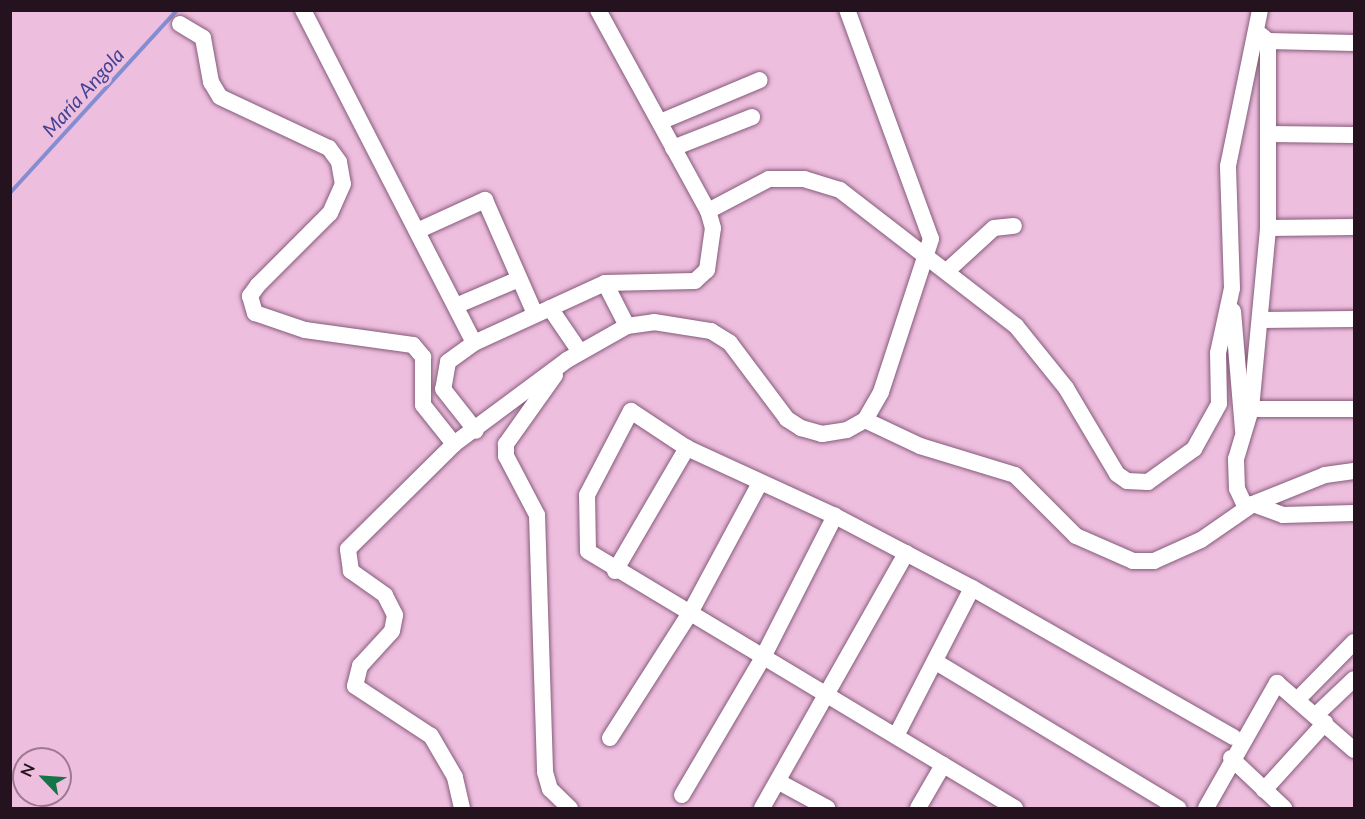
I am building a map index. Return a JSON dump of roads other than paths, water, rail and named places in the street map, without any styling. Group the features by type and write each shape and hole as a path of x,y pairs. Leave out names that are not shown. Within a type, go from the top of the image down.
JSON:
{"street":[{"path":"303,10 417,231 458,305 474,343"},
{"path":"476,431 443,388 448,362 474,343 605,283 701,278 712,248 708,211 598,10"},
{"path":"462,808 455,777 430,736 355,686 360,666 392,631 395,615 391,601 362,582 347,561 353,539 454,444 476,431 573,356 627,326 672,322 711,331 730,343 787,419 801,428 822,434 847,430 865,420 881,392 927,255 928,221 847,10"},
{"path":"1243,432 1251,409 1268,228 1269,134 1260,10"},
{"path":"180,24 203,38 211,82 220,97 329,148 339,162 343,184 330,213 258,285 250,296 255,313 305,330 413,345 423,357 423,405 454,444"},
{"path":"1262,36 1354,43"},
{"path":"1262,36 1228,166 1232,288 1243,432 1237,489 1249,506 1283,515 1354,513"},
{"path":"660,122 760,80"},
{"path":"673,148 752,117"},
{"path":"1269,134 1354,135"},
{"path":"708,211 769,179 804,179 840,190 948,270 1034,344 1117,474 1137,483 1165,475 1206,432 1219,404 1218,353 1232,288"},
{"path":"417,231 485,200 519,279 573,356"},
{"path":"948,270 994,228 1014,226"},
{"path":"1268,228 1354,227"},
{"path":"458,305 519,279"},
{"path":"605,283 627,326"},
{"path":"1260,320 1354,319"},
{"path":"570,808 550,789 545,772 537,515 506,456 521,421 573,356"},
{"path":"507,405 521,421"},
{"path":"1251,409 1354,409"},
{"path":"1015,808 615,571 588,551 587,495 632,411 687,448 759,484 836,516 972,588 1233,737"},
{"path":"865,420 920,446 1015,475 1076,536 1133,561 1154,561 1201,540 1249,506 1325,475 1354,471"},
{"path":"615,571 687,448"},
{"path":"610,738 690,614 759,484"},
{"path":"682,795 762,659 836,516"},
{"path":"762,808 829,697 906,553"},
{"path":"896,736 972,588"},
{"path":"1298,699 1354,642"},
{"path":"936,662 1178,808"},
{"path":"1231,758 1271,801 1320,719 1354,678"},
{"path":"1206,808 1231,758 1277,683 1354,750"},
{"path":"918,808 943,765"},
{"path":"779,782 827,808"}],"waterway":[{"name":"María Angola","path":"10,193 177,10"}]}
